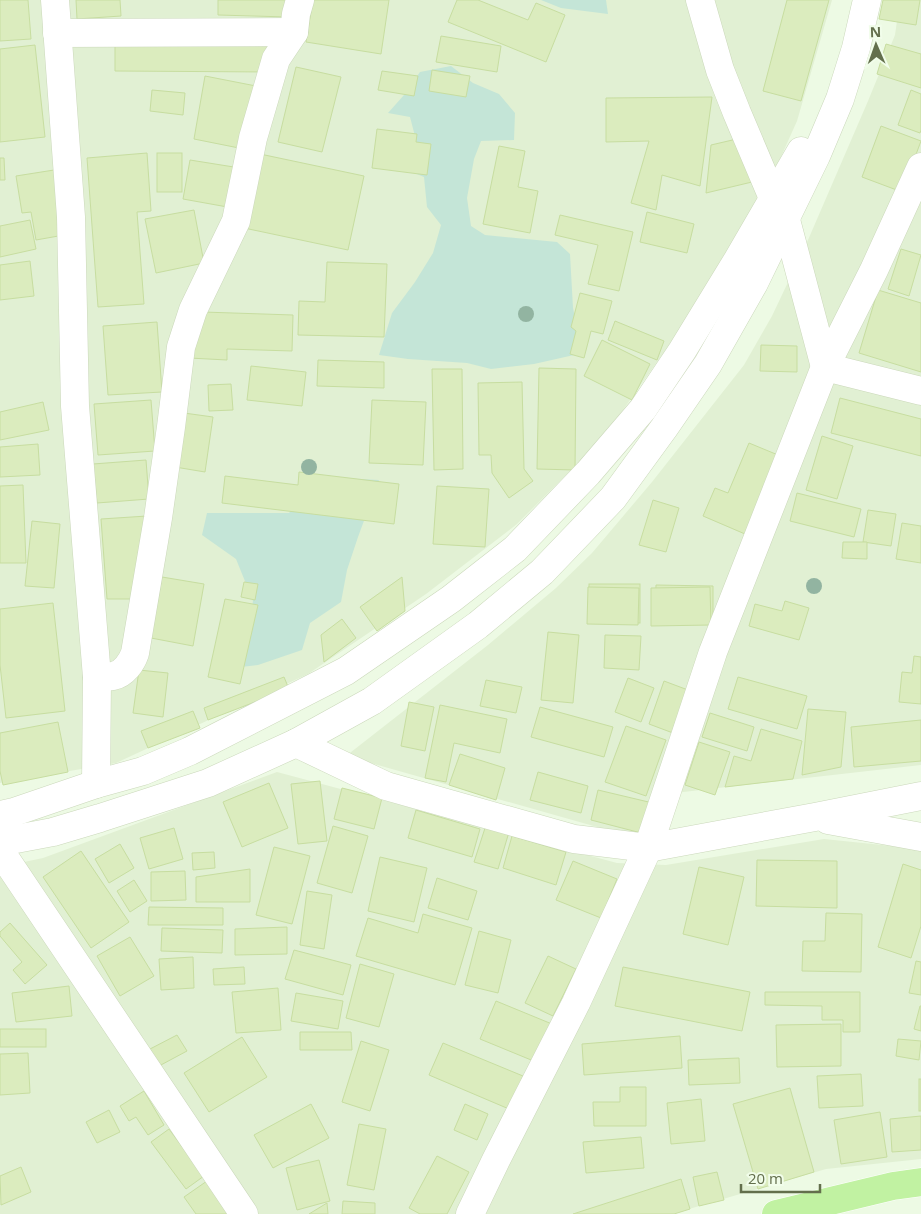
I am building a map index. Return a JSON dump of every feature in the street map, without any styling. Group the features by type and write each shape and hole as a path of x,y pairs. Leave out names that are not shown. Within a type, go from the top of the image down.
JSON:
{"main road":[{"path":"776,1214 893,1186 921,1182"}],"street":[{"path":"56,0 71,217 75,406 96,677 96,784"},
{"path":"96,677 115,676 132,662 135,653 159,508 181,347 192,310 236,221 253,138 276,59 294,32 300,0"},
{"path":"700,0 720,70 740,121 779,209 825,367"},
{"path":"244,1214 1,850 208,783 296,743 372,701 478,625 542,572 612,498 664,428 708,364 754,284 779,209 825,94 841,44 848,0"},
{"path":"0,815 143,771 190,751 346,671 451,599 515,549 588,473 643,409 682,351 737,261 779,209 816,156 840,99 856,48 867,0"},
{"path":"58,33 294,32"},
{"path":"470,1214 576,1003 648,848 713,652 825,367 874,270 921,167"},
{"path":"825,367 921,391"},
{"path":"296,743 386,786 574,839 648,848 921,796"},
{"path":"815,817 921,837"}],"shaded area":[{"path":"0,0 832,0 797,121 780,159 737,243 694,310 603,438 517,524 426,594 308,674 116,763 0,783"},
{"path":"541,0 606,0 608,14 561,8"},
{"path":"900,0 921,0 921,765 657,795 643,840 346,756 488,645 556,588 592,553 652,482 744,365 772,316 808,240 868,101 895,35"},
{"path":"451,66 473,83 499,94 515,113 514,140 481,141 474,159 467,198 471,226 485,235 557,242 570,254 573,308 579,337 574,355 534,364 491,369 467,363 379,355 392,313 433,253 441,225 427,207 424,177 412,172 416,140 410,117 388,113 404,95 420,72"},
{"path":"316,477 379,480 347,570 341,602 310,623 302,650 258,665 241,667 253,601 236,559 202,535 207,513 289,513"},
{"path":"277,772 617,863 666,865 824,839 921,849 921,1159 826,1169 672,1214 0,1214 0,867 43,858"}],"building":[{"path":"0,0 28,0 31,39 0,41"},
{"path":"76,0 120,0 121,16 77,19"},
{"path":"218,0 289,0 288,17 218,15"},
{"path":"313,0 389,0 381,54 306,42"},
{"path":"457,0 478,0 528,20 536,3 565,15 546,62 448,22"},
{"path":"787,0 829,0 801,101 763,91"},
{"path":"883,0 920,0 916,25 879,19"},
{"path":"441,36 501,46 497,72 436,62"},
{"path":"115,43 268,45 268,72 115,71"},
{"path":"886,44 921,54 921,88 877,74"},
{"path":"35,45 45,137 0,142 0,49"},
{"path":"296,67 341,77 322,152 278,142"},
{"path":"432,70 470,76 466,97 429,91"},
{"path":"382,71 418,76 414,96 378,90"},
{"path":"205,76 256,86 244,149 194,139"},
{"path":"152,90 185,93 183,115 150,111"},
{"path":"911,90 921,94 920,133 898,125"},
{"path":"712,97 700,186 662,175 656,210 631,203 649,141 606,142 606,98"},
{"path":"881,126 921,141 902,192 862,177"},
{"path":"377,129 417,134 416,142 431,144 427,175 372,168"},
{"path":"741,138 752,182 706,193 711,145"},
{"path":"499,146 525,151 518,187 538,191 530,233 483,224"},
{"path":"147,153 151,211 137,212 144,304 98,307 87,158"},
{"path":"157,153 182,153 182,192 157,192"},
{"path":"260,154 364,176 348,250 244,228"},
{"path":"0,158 4,158 5,180 0,180"},
{"path":"190,160 240,168 233,208 183,199"},
{"path":"54,170 64,235 36,240 31,212 22,213 16,176"},
{"path":"194,210 204,263 156,273 145,219"},
{"path":"647,212 694,224 687,253 640,242"},
{"path":"560,215 633,232 619,291 588,284 598,245 555,235"},
{"path":"30,220 36,249 0,257 0,226"},
{"path":"901,249 921,255 909,296 888,289"},
{"path":"30,261 34,296 0,300 0,265"},
{"path":"327,262 387,264 384,337 298,335 299,301 325,302"},
{"path":"878,290 921,303 921,372 859,353"},
{"path":"580,293 612,301 603,334 591,331 584,358 570,354 576,331 571,327"},
{"path":"203,312 293,315 292,351 227,349 227,360 189,358"},
{"path":"615,321 664,341 657,360 608,340"},
{"path":"157,322 162,392 108,395 103,326"},
{"path":"602,340 650,364 632,400 584,376"},
{"path":"761,345 797,346 797,372 760,371"},
{"path":"318,360 384,362 384,388 317,386"},
{"path":"251,366 306,372 302,406 247,400"},
{"path":"539,368 576,369 575,470 537,469"},
{"path":"432,369 462,369 463,469 434,470"},
{"path":"522,382 524,469 533,481 509,498 492,473 491,455 479,455 478,383"},
{"path":"231,384 233,410 209,411 208,385"},
{"path":"840,398 921,419 921,456 831,433"},
{"path":"151,400 155,451 98,455 94,404"},
{"path":"372,400 426,402 423,465 369,463"},
{"path":"43,402 49,430 0,440 0,412"},
{"path":"184,413 213,417 205,472 175,467"},
{"path":"822,436 853,446 837,499 806,490"},
{"path":"749,443 778,455 745,534 703,516 715,488 728,493"},
{"path":"38,444 40,475 0,477 0,447"},
{"path":"146,460 149,499 97,503 93,464"},
{"path":"299,472 399,484 394,524 222,503 225,476 298,485"},
{"path":"23,485 26,563 0,563 0,486"},
{"path":"437,486 489,489 485,547 433,544"},
{"path":"797,493 861,509 854,537 790,521"},
{"path":"653,500 679,508 666,552 639,545"},
{"path":"868,510 896,514 891,546 863,542"},
{"path":"147,516 140,599 107,599 101,519"},
{"path":"32,521 60,524 54,588 25,586"},
{"path":"902,523 921,526 921,563 896,559"},
{"path":"843,542 867,542 867,559 842,558"},
{"path":"162,577 204,584 193,646 151,638"},
{"path":"402,577 405,611 377,631 360,607"},
{"path":"244,582 258,584 255,600 241,597"},
{"path":"589,584 640,584 640,623 589,623"},
{"path":"656,585 713,586 713,620 655,620"},
{"path":"588,587 639,588 638,625 587,624"},
{"path":"710,587 711,625 651,626 651,588"},
{"path":"225,599 258,605 240,684 208,677"},
{"path":"785,601 809,608 799,640 749,626 755,604 782,611"},
{"path":"53,603 65,711 6,718 0,665 0,609"},
{"path":"342,619 356,638 324,662 321,635"},
{"path":"548,632 579,635 573,703 541,700"},
{"path":"605,635 641,636 639,670 604,668"},
{"path":"914,656 921,657 921,704 899,702 902,672 912,673"},
{"path":"139,670 168,673 163,717 133,713"},
{"path":"284,677 289,689 208,720 204,708"},
{"path":"738,677 807,696 797,729 728,709"},
{"path":"628,678 654,688 641,722 615,712"},
{"path":"486,680 522,687 516,713 480,706"},
{"path":"664,681 688,690 673,733 649,724"},
{"path":"409,702 434,707 425,751 401,746"},
{"path":"440,705 507,719 500,753 454,743 446,782 425,778"},
{"path":"540,707 613,727 604,757 531,737"},
{"path":"808,709 846,712 841,767 802,775"},
{"path":"193,711 200,728 148,748 141,731"},
{"path":"710,713 754,727 747,751 702,737"},
{"path":"921,720 921,761 854,767 851,727"},
{"path":"58,722 68,772 3,785 0,771 0,733"},
{"path":"626,726 666,740 646,796 605,782"},
{"path":"761,729 802,741 793,779 725,787 734,756 751,761"},
{"path":"699,742 730,752 715,795 685,785"},
{"path":"460,754 505,768 496,800 449,785"},
{"path":"538,772 588,786 581,813 530,800"},
{"path":"320,781 327,841 298,844 291,784"},
{"path":"269,783 288,828 242,847 223,802"},
{"path":"342,788 382,798 374,829 334,819"},
{"path":"598,790 657,804 649,835 591,820"},
{"path":"416,810 480,829 472,857 408,838"},
{"path":"486,825 509,832 498,869 474,862"},
{"path":"333,826 368,836 352,893 317,883"},
{"path":"174,828 183,859 149,869 140,838"},
{"path":"512,836 566,852 556,885 503,868"},
{"path":"120,844 134,868 109,883 95,859"},
{"path":"274,847 310,856 292,924 256,915"},
{"path":"81,851 129,922 91,948 43,877"},
{"path":"214,852 215,868 193,870 192,853"},
{"path":"380,857 427,868 414,922 368,911"},
{"path":"757,860 837,861 837,908 756,906"},
{"path":"573,861 617,879 601,918 556,900"},
{"path":"903,864 921,870 921,926 911,958 878,947"},
{"path":"699,867 744,877 728,945 683,934"},
{"path":"250,869 250,902 196,902 196,877"},
{"path":"185,871 186,900 151,901 151,872"},
{"path":"437,878 477,891 468,920 428,908"},
{"path":"134,880 147,901 130,912 117,891"},
{"path":"307,891 332,895 324,949 300,945"},
{"path":"149,907 223,908 223,925 148,925"},
{"path":"826,913 862,914 861,972 802,971 803,941 825,941"},
{"path":"423,914 472,928 455,985 356,956 368,918 418,933"},
{"path":"10,923 47,965 25,984 13,970 22,962 0,936 0,932"},
{"path":"287,927 287,954 235,955 235,929"},
{"path":"162,928 223,930 222,953 161,951"},
{"path":"479,931 511,940 498,993 465,985"},
{"path":"130,937 154,976 120,996 97,956"},
{"path":"294,950 351,965 343,995 285,979"},
{"path":"548,956 576,969 553,1016 525,1003"},
{"path":"193,957 194,988 161,990 159,959"},
{"path":"916,961 921,962 921,995 909,993"},
{"path":"360,964 394,974 379,1027 346,1018"},
{"path":"244,967 245,984 214,985 213,969"},
{"path":"623,967 750,992 742,1031 615,1006"},
{"path":"69,986 72,1016 16,1022 12,993"},
{"path":"278,988 281,1030 236,1033 232,992"},
{"path":"765,992 860,992 860,1032 843,1032 843,1020 822,1020 822,1006 765,1005"},
{"path":"296,993 343,1001 338,1029 291,1021"},
{"path":"496,1001 552,1024 536,1062 480,1039"},
{"path":"921,1006 921,1031 914,1029"},
{"path":"841,1024 841,1066 777,1067 776,1025"},
{"path":"0,1029 46,1029 46,1047 0,1047"},
{"path":"300,1032 351,1032 352,1050 300,1050"},
{"path":"177,1035 187,1051 159,1066 150,1049"},
{"path":"680,1036 682,1068 584,1075 582,1044"},
{"path":"242,1037 267,1077 209,1112 184,1073"},
{"path":"898,1039 921,1041 919,1060 896,1056"},
{"path":"361,1041 389,1050 370,1111 342,1102"},
{"path":"443,1043 523,1076 509,1109 429,1075"},
{"path":"28,1053 30,1093 0,1095 0,1054"},
{"path":"739,1058 740,1083 689,1085 688,1060"},
{"path":"861,1074 863,1106 819,1108 817,1076"},
{"path":"919,1079 921,1079 921,1111 919,1111"},
{"path":"620,1087 646,1087 646,1126 594,1126 593,1102 620,1102"},
{"path":"790,1088 814,1172 758,1189 733,1104"},
{"path":"144,1091 164,1125 148,1135 136,1117 129,1121 120,1106"},
{"path":"701,1099 705,1141 671,1144 667,1103"},
{"path":"311,1104 329,1138 273,1168 254,1135"},
{"path":"465,1104 488,1114 477,1140 454,1130"},
{"path":"109,1110 120,1132 97,1143 86,1122"},
{"path":"880,1112 887,1157 841,1164 834,1120"},
{"path":"921,1116 921,1150 892,1152 890,1119"},
{"path":"359,1124 386,1129 374,1190 347,1185"},
{"path":"169,1129 204,1176 186,1189 151,1142"},
{"path":"641,1137 644,1168 586,1173 583,1142"},
{"path":"437,1156 469,1172 447,1214 420,1214 409,1208"},
{"path":"319,1160 330,1201 297,1210 286,1168"},
{"path":"21,1167 31,1192 1,1205 0,1176"},
{"path":"717,1172 724,1200 699,1206 693,1177"},
{"path":"681,1179 690,1209 674,1214 573,1214"},
{"path":"207,1181 229,1212 227,1214 196,1214 184,1197"},
{"path":"343,1201 375,1203 375,1214 342,1214"},
{"path":"327,1203 328,1214 309,1214"}]}
